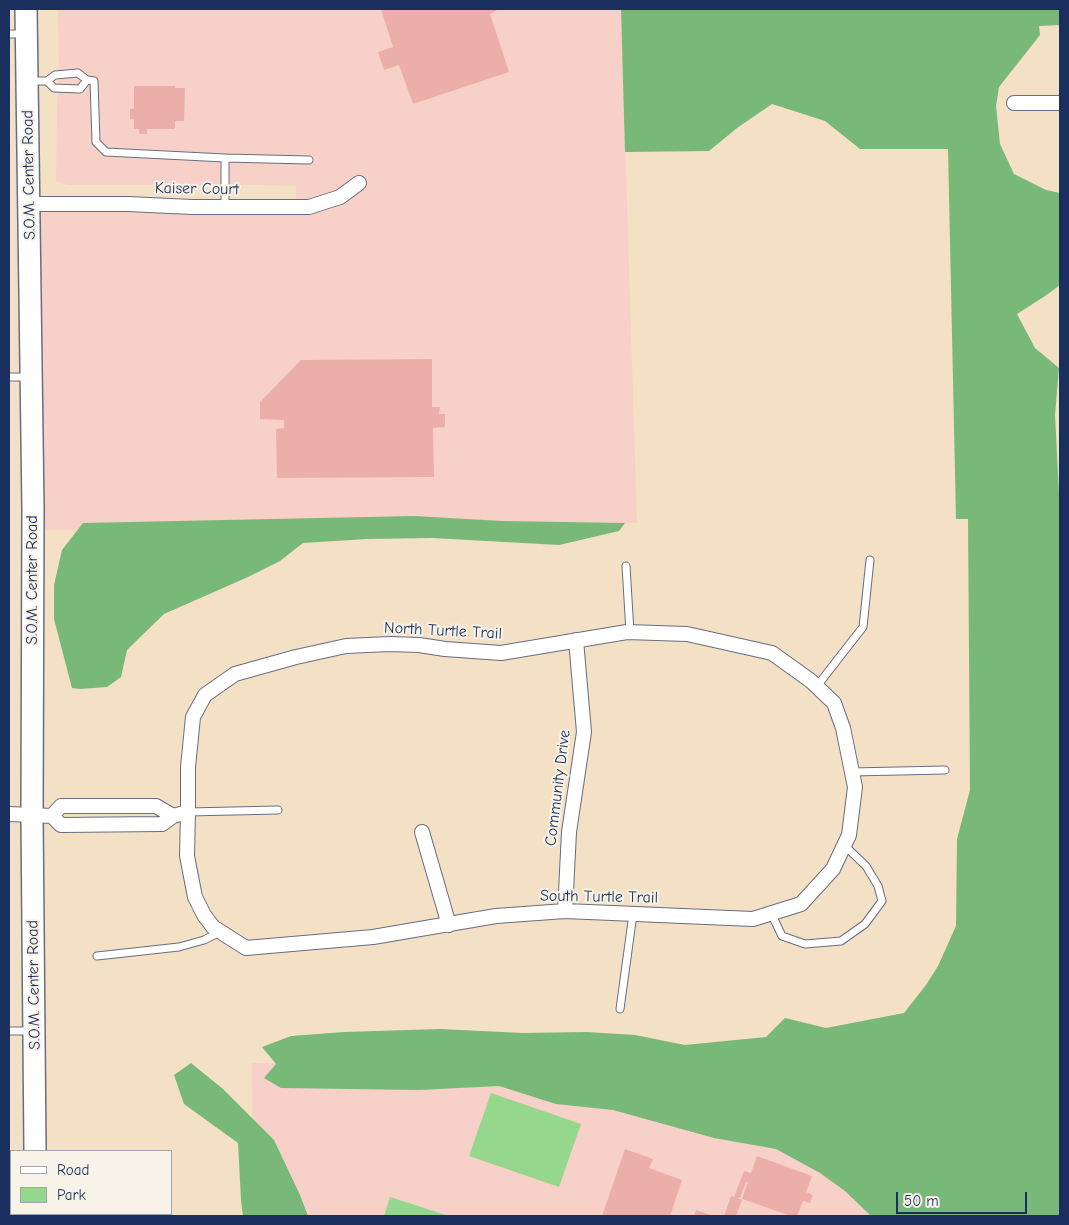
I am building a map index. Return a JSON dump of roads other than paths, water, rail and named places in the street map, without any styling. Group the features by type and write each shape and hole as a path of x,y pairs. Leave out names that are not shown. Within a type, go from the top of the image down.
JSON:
{"main road":[{"name":"S.O.M. Center Road","path":"26,9 17,34 37,81 29,204 33,509 42,816 35,1031 35,1150"}],"street":[{"path":"1014,103 1060,103"},
{"name":"Kaiser Court","path":"29,204 309,207 340,197 359,182"},
{"name":"North Turtle Trail","path":"188,812 188,767 193,717 205,695 234,674 346,646 418,645 501,653 630,632 686,634 772,653 816,686 834,703"},
{"name":"Community Drive","path":"565,911 569,832 584,732 576,640"},
{"name":"South Turtle Trail","path":"188,812 187,856 195,897 204,915 213,927 246,948 372,937 496,916 565,911 753,919 801,904 833,869 849,835 855,787 843,728 834,703"},
{"path":"42,816 61,806 156,806 173,816"},
{"path":"9,814 42,816 61,825 162,824 173,816 188,812"},
{"path":"422,832 449,925"}],"lane":[{"path":"37,81 55,75 78,73 87,80 94,81 96,142 106,152 309,160"},
{"path":"37,81 54,88 80,89 87,80"},
{"path":"225,158 225,207"},
{"path":"9,377 31,377"},
{"path":"816,686 863,628 870,560"},
{"path":"626,566 630,632"},
{"path":"852,772 945,770"},
{"path":"188,812 278,810"},
{"path":"770,914 782,936 805,944 841,941 865,924 882,901 878,886 866,866 844,845"},
{"path":"620,1009 633,914"},
{"path":"97,956 179,947 204,940 220,932"},
{"path":"9,1031 35,1031"}]}
